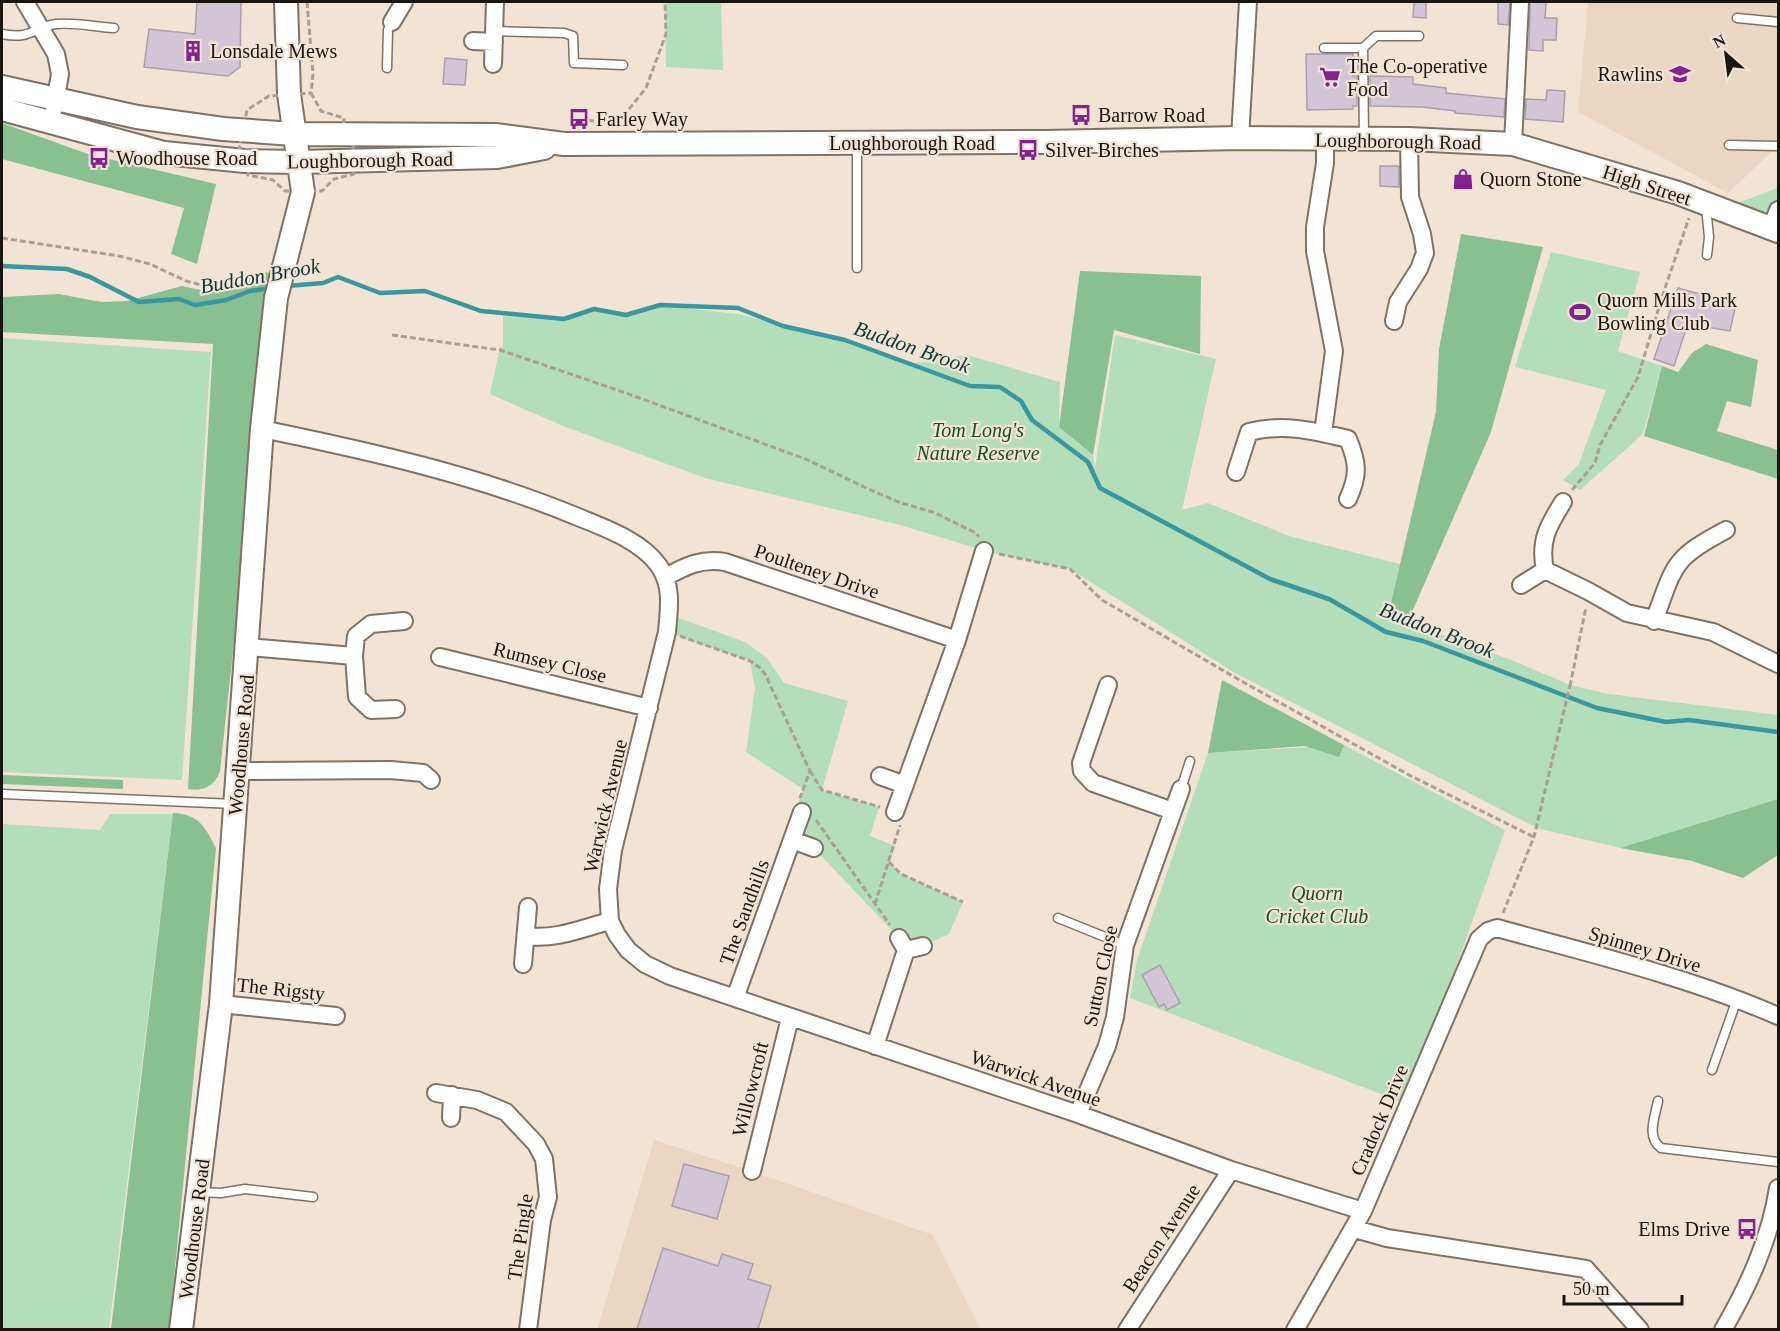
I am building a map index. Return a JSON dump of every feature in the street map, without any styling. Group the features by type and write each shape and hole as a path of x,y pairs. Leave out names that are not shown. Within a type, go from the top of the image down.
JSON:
{"street":[{"path":"25,2 56,54 60,74 51,124"},
{"path":"286,2 286,51 299,162"},
{"path":"494,64 495,2"},
{"path":"1240,138 1248,2"},
{"path":"1513,144 1520,2"},
{"path":"392,22 401,3"},
{"path":"473,41 494,37"},
{"name":"Loughborough Road","path":"2,87 137,117 223,129 294,134 495,135 573,144 1240,138 1409,139 1513,144"},
{"name":"Loughborough Road","path":"2,109 164,153 245,161 299,162 497,157 573,144"},
{"path":"1323,433 1333,372 1334,351 1315,251 1315,227 1325,163 1325,139"},
{"path":"1395,325 1398,302 1406,284 1419,268 1425,253 1422,234 1410,197 1409,139"},
{"name":"High Street","path":"1513,144 1776,223"},
{"name":"Woodhouse Road","path":"181,1329 221,1004 262,429 279,285 303,192 299,162"},
{"path":"1236,472 1249,432 1264,428 1297,428 1348,439 1354,455 1357,479 1348,499"},
{"path":"262,429 446,471 535,499 602,526 644,550 666,577"},
{"path":"1545,570 1542,552 1548,525 1563,502"},
{"path":"1654,621 1674,565 1691,549 1726,530"},
{"path":"896,812 957,640 984,551"},
{"name":"Poulteney Drive","path":"666,577 697,561 711,559 725,562 957,640"},
{"path":"1521,585 1545,570"},
{"path":"1545,570 1627,613 1654,621 1687,624 1713,632 1779,664"},
{"name":"Warwick Avenue","path":"666,577 670,596 667,632 613,850 608,889 610,921 616,935 645,964 670,976 1078,1114 1231,1170 1363,1211"},
{"path":"396,709 371,710 357,697 354,656 356,636 371,624 404,621"},
{"path":"248,647 354,656"},
{"name":"Rumsey Close","path":"440,657 650,708"},
{"path":"1108,685 1081,763 1082,771 1093,783 1173,812"},
{"path":"238,771 391,770 423,773 431,780"},
{"path":"880,776 905,785"},
{"name":"Sutton Close","path":"1078,1114 1107,1046 1114,1017 1125,945 1181,789"},
{"name":"The Sandhills","path":"735,998 802,812"},
{"path":"792,840 814,848"},
{"path":"523,964 528,936 528,907"},
{"path":"528,936 558,935 610,921"},
{"name":"Spinney Drive","path":"1497,928 1737,999 1779,1016"},
{"name":"Cradock Drive","path":"1295,1329 1363,1211 1479,939 1488,931 1497,928"},
{"path":"874,1046 903,944 923,946"},
{"name":"The Rigsty","path":"221,1004 336,1016"},
{"name":"Willowcroft","path":"752,1171 790,1018"},
{"name":"The Pingle","path":"450,1118 444,1094 485,1102 506,1112 536,1144 544,1159 548,1197 536,1259 528,1329"},
{"name":"Beacon Avenue","path":"1127,1329 1231,1170"},
{"path":"1723,1329 1744,1294 1773,1220 1779,1188"},
{"path":"1354,1229 1387,1238 1586,1269 1640,1329"}],"lane":[{"path":"1737,18 1779,22"},
{"path":"387,68 388,30 392,22"},
{"path":"2,34 19,38 62,24 114,28"},
{"path":"494,37 564,33 573,36 574,63 623,65"},
{"path":"1324,48 1363,48 1376,36 1419,36"},
{"path":"1363,48 1364,139"},
{"path":"857,143 857,268"},
{"path":"1729,145 1779,146"},
{"path":"1699,201 1709,237 1707,255"},
{"path":"1181,789 1190,761"},
{"path":"2,794 236,804"},
{"path":"1058,918 1125,945"},
{"path":"1712,1070 1737,999"},
{"path":"1658,1101 1652,1133 1653,1140 1661,1148 1779,1162"},
{"path":"199,1192 221,1194 244,1189 313,1197"}],"path":[{"path":"307,2 313,74 312,93"},
{"path":"573,144 584,120 606,122 625,114 646,88 666,34 665,2"},
{"path":"1563,502 1595,463 1600,445 1638,377 1662,297 1692,211 1699,201"},
{"path":"2,238 119,256 150,264 186,281 205,286 279,285"},
{"path":"1569,692 1588,591"},
{"path":"667,632 750,661 759,667 765,674 810,771 822,790 896,812 901,828 875,904"},
{"path":"1497,928 1534,837 1570,686"},
{"path":"810,771 795,810 813,816 903,944"},
{"path":"890,862 901,874 963,902"}],"shaded area":[{"name":"Rawlins","path":"1588,2 1778,2 1778,146 1728,193 1578,112"},
{"path":"654,1140 752,1171 933,1235 980,1328 597,1330"}],"green space":[{"path":"665,2 721,2 723,70 666,67"},
{"path":"2,123 88,154 216,184 197,264 171,254 184,208 2,159"},
{"path":"1778,188 1778,223 1735,204"},
{"path":"1461,234 1543,247 1491,432 1408,621 1388,615 1436,412 1439,349"},
{"name":"Quorn Mills Park Bowling Club","path":"1551,252 1640,272 1618,351 1662,366 1643,434 1580,490 1563,480 1579,464 1606,390 1515,367"},
{"path":"1080,271 1201,276 1200,354 1114,330 1093,455 1059,427"},
{"path":"259,272 277,273 272,294 220,771 215,781 208,787 199,790 188,789 213,344 2,332 2,297 59,294 101,302 127,301 182,286 205,291 223,279"},
{"name":"Tom Long's Nature Reserve","path":"660,305 737,314 851,342 911,364 967,355 1060,382 1059,427 1093,455 1095,468 1115,335 1216,359 1182,510 1208,503 1289,536 1400,564 1388,615 1514,661 1570,685 1609,694 1778,715 1778,799 1620,848 1537,828 1235,673 1070,569 989,552 900,525 705,478 563,426 490,394 500,347 503,347 503,313 556,318 594,309 626,315"},
{"path":"2,338 211,352 182,780 2,772"},
{"path":"1706,344 1758,360 1751,407 1727,401 1717,431 1778,450 1778,479 1644,436 1662,366 1678,372 1692,353"},
{"path":"668,614 745,642 767,658 784,683 848,701 822,790 879,807 870,836 895,846 890,862 901,874 963,902 949,934 923,946 899,938 814,848 792,840 795,810 803,789 746,752 755,688 750,661 667,632"},
{"path":"1222,680 1344,745 1339,757 1305,746 1208,753"},
{"name":"Quorn Cricket Club","path":"1344,745 1505,830 1446,995 1426,1063 1407,1104 1130,998 1137,960 1208,753"},
{"path":"2,775 123,780 123,789 2,784"},
{"path":"1778,799 1778,855 1743,878 1692,861 1620,848"},
{"path":"173,813 189,816 200,823 216,848 169,1329 111,1329"},
{"path":"110,814 173,814 109,1329 2,1329 2,824 100,830"}],"building":[{"name":"Lonsdale Mews","path":"197,2 241,2 240,67 228,76 144,67 149,29 195,34"},
{"path":"1414,2 1426,2 1426,18 1413,17"},
{"path":"1498,2 1510,2 1508,25 1498,24"},
{"path":"1530,2 1546,2 1545,18 1557,18 1556,40 1543,40 1543,51 1529,50"},
{"name":"The Co-operative Food","path":"1306,54 1353,54 1353,76 1357,76 1357,106 1353,106 1353,109 1307,110"},
{"path":"445,58 467,60 465,85 443,84"},
{"path":"1370,76 1413,77 1413,84 1446,88 1446,93 1505,99 1504,117 1455,113 1455,111 1422,107 1370,106"},
{"path":"1547,90 1565,91 1563,122 1525,119 1526,99 1546,100"},
{"path":"1380,166 1399,166 1399,187 1380,186"},
{"path":"1678,288 1736,304 1730,331 1700,326 1685,332 1674,366 1654,359"},
{"path":"1160,965 1180,1003 1167,1010 1164,1004 1159,1007 1142,975"},
{"path":"684,1164 729,1176 717,1219 672,1206"},
{"path":"663,1248 718,1266 722,1254 753,1264 748,1279 771,1286 758,1329 637,1329"}],"waterway":[{"name":"Buddon Brook","path":"2,266 67,269 90,277 139,302 179,299 195,305 226,300 250,291 272,288"},
{"name":"Buddon Brook","path":"287,286 323,283 338,277 380,293 425,291 481,311 564,319 594,309 626,315 660,305 738,308 783,326 845,340 970,386 1000,387 1021,401 1032,420 1088,462 1100,488 1270,579 1329,599 1386,632 1423,641 1597,708 1666,722 1689,720 1778,732"}],"place":[{"name":"Lonsdale Mews","path":"193,51"},
{"name":"Rawlins","path":"1680,74"},
{"name":"The Co-operative Food","path":"1330,77"},
{"name":"Barrow Road","path":"1081,115"},
{"name":"Farley Way","path":"579,119"},
{"name":"Silver Birches","path":"1028,150"},
{"name":"Woodhouse Road","path":"99,158"},
{"name":"Quorn Stone","path":"1463,179"},
{"name":"Quorn Mills Park Bowling Club","path":"1580,312"},
{"name":"Elms Drive","path":"1747,1229"}]}
